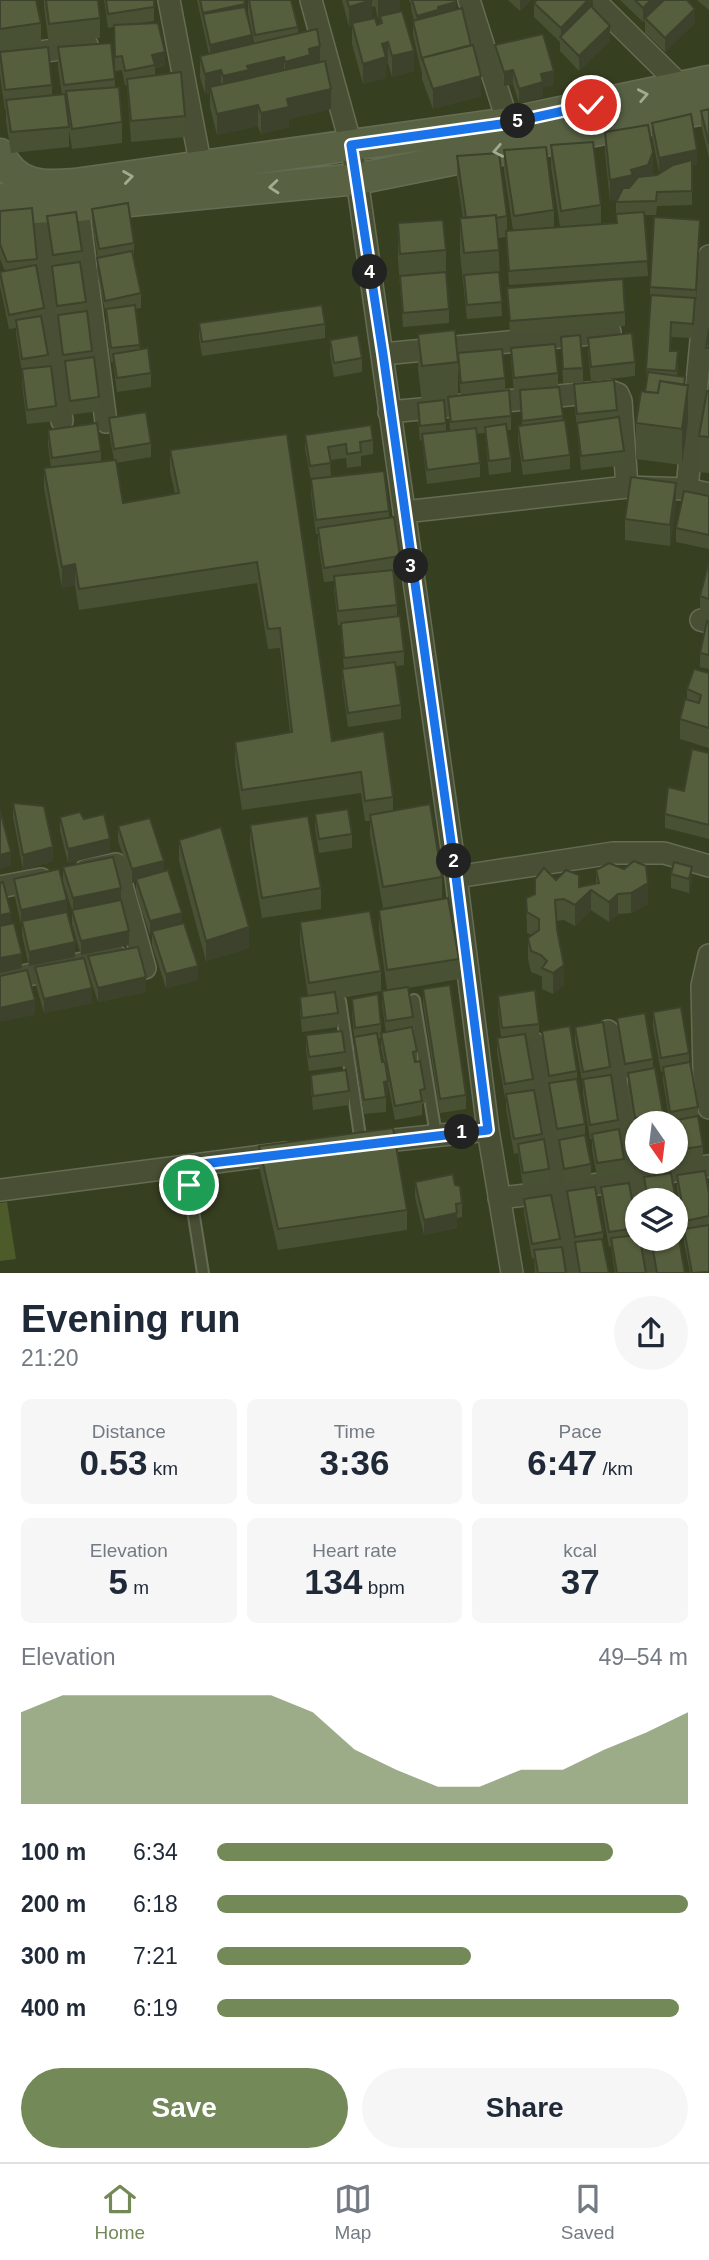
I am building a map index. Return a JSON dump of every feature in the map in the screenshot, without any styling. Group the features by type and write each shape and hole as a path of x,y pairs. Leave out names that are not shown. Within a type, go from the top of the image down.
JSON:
{"street":[{"path":"169,0 201,167"},
{"path":"311,0 351,145 456,877 488,1130 512,1273"},
{"path":"469,0 508,123"},
{"path":"594,0 696,84"},
{"path":"0,58 87,45"},
{"path":"76,195 201,167 508,123 696,84"},
{"path":"0,199 356,180 709,108"},
{"path":"0,153 33,196 62,421"},
{"path":"76,195 106,422"},
{"path":"687,489 709,256"},
{"path":"383,354 610,332"},
{"path":"390,412 610,391 618,394 621,401 627,487"},
{"path":"404,512 627,487 687,489 709,494"},
{"path":"456,877 613,853 664,853 709,866"},
{"path":"0,887 116,864 143,959 0,981"},
{"path":"709,955 705,985 709,1108"},
{"path":"608,1031 634,1188"},
{"path":"534,1043 572,1273"},
{"path":"354,1144 488,1130"},
{"path":"0,1190 307,1150"},
{"path":"499,1198 557,1192 632,1177 709,1166"},
{"path":"645,1251 648,1273"}],"lane":[{"path":"414,1000 436,1135"},
{"path":"340,1001 354,1144"},
{"path":"186,1166 203,1273"}],"shaded area":[{"path":"7,1202 16,1259 0,1261 0,1203"}],"building":[{"path":"0,0 36,0 41,23 0,29"},
{"path":"46,0 98,0 100,18 49,24"},
{"path":"106,0 154,0 154,7 108,14"},
{"path":"200,0 244,0 245,4 203,13"},
{"path":"249,0 291,0 298,27 255,35"},
{"path":"347,0 372,0 349,7"},
{"path":"412,0 455,0 456,2 417,16"},
{"path":"537,0 588,0 561,28 534,3"},
{"path":"635,0 651,0 643,8"},
{"path":"664,0 687,0 695,9 665,38 645,18"},
{"path":"591,6 610,26 579,56 560,37"},
{"path":"245,7 252,35 210,45 203,14"},
{"path":"462,8 471,45 422,60 413,21"},
{"path":"402,11 414,51 392,56 388,42 382,44 386,57 363,64 352,23 375,18 377,25 382,23 380,16"},
{"path":"158,23 165,52 152,55 155,65 125,71 122,56 115,57 114,25"},
{"path":"317,29 320,46 309,49 310,55 285,62 284,57 247,66 249,70 223,76 221,70 205,74 200,56"},
{"path":"543,34 554,71 541,74 543,82 519,89 513,70 504,72 495,45"},
{"path":"111,43 115,79 64,85 58,47"},
{"path":"473,45 481,76 433,89 422,58"},
{"path":"48,47 52,85 5,90 0,52"},
{"path":"325,61 331,89 287,99 289,107 261,113 258,105 217,114 210,87"},
{"path":"181,72 185,116 131,121 127,79"},
{"path":"119,87 122,122 72,129 66,91"},
{"path":"65,94 69,127 11,132 6,100"},
{"path":"709,109 709,144 701,111"},
{"path":"691,114 697,150 659,158 652,123"},
{"path":"648,125 653,152 648,165 631,170 633,175 610,180 605,132"},
{"path":"593,142 601,205 561,211 551,145"},
{"path":"546,147 554,210 514,216 504,150"},
{"path":"499,153 507,216 466,218 457,156"},
{"path":"692,160 692,191 657,192 656,201 616,202 623,188 629,188 638,177 657,175 673,165"},
{"path":"128,203 134,243 99,249 92,209"},
{"path":"32,208 37,259 7,262 0,244 0,211"},
{"path":"76,212 82,251 53,255 47,216"},
{"path":"644,212 648,261 509,271 506,231 617,223 616,214"},
{"path":"496,215 499,250 464,253 460,218"},
{"path":"654,217 700,220 696,290 650,287"},
{"path":"443,220 446,250 400,254 398,223"},
{"path":"132,251 141,293 105,301 97,258"},
{"path":"80,262 86,302 57,306 52,266"},
{"path":"36,265 44,308 9,315 0,272"},
{"path":"446,272 449,309 403,313 400,276"},
{"path":"499,272 502,302 467,305 464,275"},
{"path":"623,279 625,312 510,321 507,288"},
{"path":"651,295 695,298 693,324 671,322 670,351 678,351 676,371 646,369"},
{"path":"135,305 140,345 111,348 106,309"},
{"path":"322,305 325,324 202,342 199,323"},
{"path":"87,311 92,351 63,355 58,315"},
{"path":"41,316 48,355 22,359 16,320"},
{"path":"455,330 458,362 422,366 418,334"},
{"path":"632,333 635,362 591,367 588,338"},
{"path":"358,335 362,358 334,363 330,340"},
{"path":"580,335 583,368 563,369 561,337"},
{"path":"555,344 558,373 514,378 511,348"},
{"path":"148,348 151,373 117,378 113,354"},
{"path":"502,349 505,378 461,383 458,353"},
{"path":"94,357 99,397 70,401 65,361"},
{"path":"51,366 56,406 27,410 22,369"},
{"path":"648,372 685,377 684,385 660,381 658,393 645,392"},
{"path":"614,380 617,410 577,414 574,384"},
{"path":"660,381 688,385 682,429 636,423 641,391 658,393"},
{"path":"559,387 563,416 522,421 520,390"},
{"path":"509,390 511,416 451,422 448,397"},
{"path":"709,391 709,437 699,436"},
{"path":"444,400 446,423 420,426 418,403"},
{"path":"146,412 151,443 114,449 109,418"},
{"path":"619,417 624,451 581,456 577,423"},
{"path":"565,420 570,455 523,461 518,426"},
{"path":"97,423 101,451 52,458 48,430"},
{"path":"506,424 511,458 489,461 485,427"},
{"path":"371,425 373,440 360,442 361,452 347,454 346,444 328,447 331,463 310,466 305,435"},
{"path":"476,428 480,463 427,470 422,434"},
{"path":"287,434 332,741 384,731 393,797 365,801 361,772 242,790 235,742 292,732 280,628 268,629 257,562 79,589 75,564 62,567 44,468 116,460 123,503 179,493 170,450"},
{"path":"384,471 389,511 316,520 311,479"},
{"path":"631,477 676,483 670,525 625,519"},
{"path":"684,491 709,496 709,535 676,528"},
{"path":"394,517 400,556 324,568 318,528"},
{"path":"709,565 709,599 700,596"},
{"path":"393,570 397,605 338,611 334,576"},
{"path":"400,616 404,651 344,658 341,623"},
{"path":"707,621 709,622 709,655 700,653"},
{"path":"395,662 401,705 348,713 342,669"},
{"path":"694,669 709,673 709,728 680,719 685,699 699,703 701,695 687,689"},
{"path":"692,749 709,753 709,825 665,814 668,787 684,791"},
{"path":"13,803 44,806 53,847 23,855"},
{"path":"430,804 442,877 383,887 370,815"},
{"path":"348,809 352,834 319,839 315,814"},
{"path":"0,810 11,852 0,855"},
{"path":"80,812 84,819 104,814 110,839 68,849 60,817"},
{"path":"308,816 321,888 262,898 250,825"},
{"path":"150,818 164,861 132,869 118,826"},
{"path":"221,827 249,927 206,941 179,840"},
{"path":"113,857 121,888 73,898 63,867"},
{"path":"634,861 646,866 648,883 631,893 618,894 609,902 591,890 575,905 564,899 555,900 564,965 553,973 542,968 547,961 531,951 528,938 539,930 539,919 527,912 526,898 535,894 535,879 544,868 556,880 566,870 579,875 579,887 599,883 596,870 609,863 624,869"},
{"path":"674,862 692,867 689,879 671,874"},
{"path":"59,869 67,900 21,910 14,879"},
{"path":"168,870 182,913 150,921 136,879"},
{"path":"3,882 11,913 0,915 0,883"},
{"path":"448,898 459,959 387,970 379,910"},
{"path":"121,900 129,931 81,941 72,910"},
{"path":"370,911 381,971 309,983 300,922"},
{"path":"67,912 75,942 29,952 22,921"},
{"path":"14,923 22,954 0,958 0,926"},
{"path":"184,923 198,966 166,974 152,931"},
{"path":"138,947 146,977 98,988 88,956"},
{"path":"84,958 92,988 44,999 35,967"},
{"path":"27,970 35,1000 0,1008 0,976"},
{"path":"450,985 466,1095 440,1099 423,989"},
{"path":"408,987 413,1017 386,1021 382,991"},
{"path":"535,990 539,1024 502,1028 498,996"},
{"path":"335,992 338,1013 302,1018 300,997"},
{"path":"378,994 381,1024 355,1028 352,999"},
{"path":"681,1007 689,1053 661,1058 653,1012"},
{"path":"645,1013 653,1059 625,1064 617,1018"},
{"path":"603,1022 610,1067 583,1072 575,1027"},
{"path":"570,1026 577,1071 549,1076 542,1031"},
{"path":"412,1027 417,1051 413,1052 415,1062 420,1061 425,1089 420,1090 422,1101 395,1106 381,1033"},
{"path":"342,1031 345,1052 309,1057 306,1035"},
{"path":"377,1033 388,1081 384,1082 386,1097 364,1100 354,1037"},
{"path":"525,1034 533,1079 505,1084 497,1038"},
{"path":"690,1062 698,1107 670,1111 663,1067"},
{"path":"655,1068 663,1111 634,1111 628,1073"},
{"path":"346,1070 349,1091 313,1096 311,1075"},
{"path":"611,1075 618,1120 590,1125 583,1079"},
{"path":"577,1079 585,1124 557,1129 549,1083"},
{"path":"534,1090 542,1134 514,1139 506,1094"},
{"path":"698,1116 703,1146 688,1148 688,1118"},
{"path":"393,1128 407,1210 278,1229 259,1146"},
{"path":"619,1129 624,1159 597,1163 592,1134"},
{"path":"585,1135 591,1164 564,1169 559,1140"},
{"path":"544,1139 549,1169 523,1173 518,1144"},
{"path":"705,1171 709,1216 688,1220 688,1188 679,1188 677,1175"},
{"path":"453,1174 455,1185 460,1186 462,1203 456,1204 457,1213 424,1220 415,1182"},
{"path":"671,1174 674,1188 646,1188 644,1177"},
{"path":"629,1183 630,1188 625,1188 625,1230 609,1232 601,1187"},
{"path":"595,1187 603,1232 575,1237 567,1191"},
{"path":"551,1195 560,1239 532,1244 524,1199"},
{"path":"709,1225 709,1272 692,1273 688,1228"},
{"path":"625,1236 625,1251 642,1251 646,1273 617,1273 611,1238"},
{"path":"602,1239 609,1273 580,1273 575,1242"},
{"path":"562,1247 566,1273 538,1273 534,1250"},
{"path":"653,1251 681,1251 685,1273 657,1273"}],"route":[{"path":"189,1185 186,1166 361,1143 488,1130 456,877 351,145 508,123 591,105"}]}
